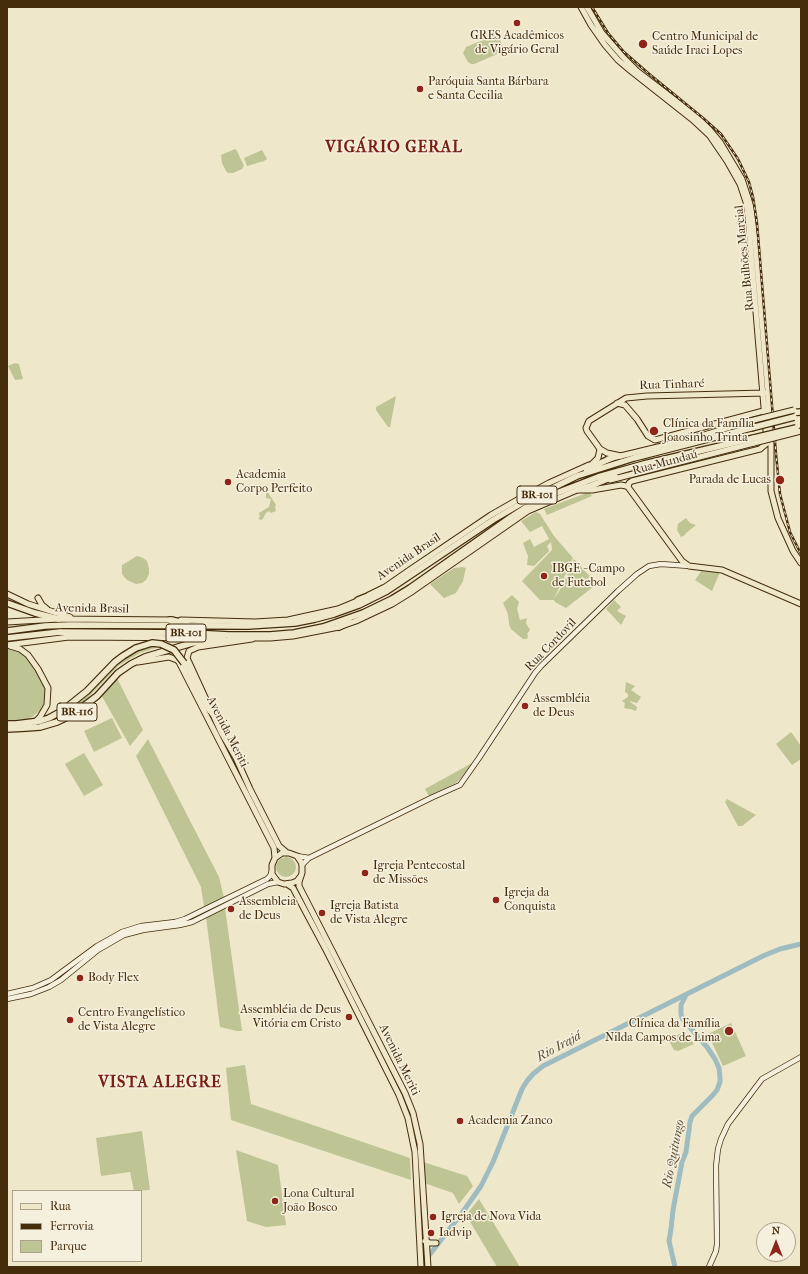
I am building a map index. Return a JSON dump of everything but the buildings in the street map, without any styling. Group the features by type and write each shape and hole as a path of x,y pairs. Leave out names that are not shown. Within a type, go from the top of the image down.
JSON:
{"highway":[{"path":"782,413 794,413 801,410"},
{"name":"Avenida Brasil","path":"7,631 46,626 77,625 274,625 315,619 334,614 359,605 394,586 522,502 577,476 634,458 794,413 801,415"},
{"name":"Avenida Brasil","path":"7,638 60,632 192,633 229,635 279,634 323,626 363,613 383,604 410,588 525,508 579,484 644,464 799,429"},
{"path":"563,483 575,474 612,458"},
{"path":"593,484 642,467 644,464"},
{"path":"358,600 394,586"},
{"path":"7,603 59,619"},
{"name":"BR-101","path":"339,627 363,613"},
{"name":"BR-101","path":"170,620 225,626"},
{"name":"BR-116","path":"7,729 40,726 57,722 72,716 96,696 118,673 131,664 156,653 192,643 242,638"},
{"path":"7,724 35,722 49,718 68,708 115,662 136,648 152,643 161,644 174,650 185,661 203,702 212,713"}],"main road":[{"name":"Rua Bulhões Marcial","path":"581,7 591,25 615,56 630,71 693,120 710,136 740,184 746,202 748,217 766,392"},
{"name":"Rua Bulhões Marcial","path":"587,7 602,33 623,58 697,117 710,130 720,142 742,179 753,218 766,392 767,442 760,449"},
{"name":"Rua Tinharé","path":"600,449 587,431 586,426 589,421 626,398 766,392"},
{"path":"625,405 626,398"},
{"path":"617,403 625,405 637,419 648,436 655,440 767,410"},
{"name":"Rua Bulhões Marcial","path":"767,410 771,442 770,461 772,491 775,510 793,551 801,563"},
{"name":"Avenida Brasil","path":"7,622 59,619 255,622 288,620 330,611 385,587 491,515 549,483 591,465 612,458 751,425 782,413"},
{"name":"Avenida Brasil","path":"185,661 189,651 198,647 256,639 293,636 339,627 376,613 419,587 528,511 593,484 754,440"},
{"path":"591,465 598,458 600,449 607,453 621,456"},
{"path":"760,449 768,454 770,461"},
{"name":"Rua Mundaú","path":"577,490 592,490 621,485 628,487 629,482 632,481 760,449"},
{"path":"628,487 678,555 689,566"},
{"path":"672,565 679,561 678,555"},
{"name":"Rua Cordovil","path":"302,865 309,858 460,785 528,682 541,666 641,570 652,565 672,565 722,570 801,604"},
{"path":"7,594 48,610 83,620"},
{"path":"38,598 42,605 48,610"},
{"name":"Avenida Brasil","path":"7,646 69,637 256,639"},
{"path":"7,646 20,649 28,656 38,669 48,688 47,705 40,717 35,722"},
{"name":"Avenida Meriti","path":"131,664 165,657 172,657 179,662 274,848 275,858"},
{"name":"Avenida Meriti","path":"212,713 279,846 286,852"},
{"path":"278,882 273,875 272,865 278,855 286,852 309,858"},
{"path":"7,999 31,994 49,987 61,980 98,950 124,935 143,930 192,922 268,884 278,882 287,884 296,882 300,877 302,865 297,856"},
{"path":"7,994 33,988 51,980 101,944 122,932 141,926 175,922 185,919 267,879 272,871"},
{"name":"Avenida Meriti","path":"300,877 299,886 413,1113 420,1144 425,1241 428,1267"},
{"name":"Avenida Meriti","path":"287,884 293,888 324,945 393,1083 408,1118 415,1152 421,1266"},
{"path":"709,1267 717,1247 716,1166 718,1149 722,1135 762,1079 801,1057"},
{"path":"425,1241 430,1244 436,1243"}],"green space":[{"path":"493,36 499,38 503,47 500,53 474,64 468,62 463,53 466,47"},
{"path":"235,149 244,166 242,169 233,173 228,173 222,163 221,155"},
{"path":"262,150 267,159 247,166 244,158"},
{"path":"15,363 19,364 23,379 15,380 8,366"},
{"path":"396,396 390,427 388,427 376,410 376,407"},
{"path":"267,491 276,505 276,511 271,513 269,511 262,520 258,519 260,517 259,513 269,507 271,499 266,498"},
{"path":"589,492 592,496 547,515 544,509"},
{"path":"536,512 540,514 554,536 573,558 554,599 563,585 574,559 597,584 566,608 554,600 540,600 522,581 552,550 551,542 547,546 549,551 534,566 527,565 528,556 523,543 530,539 534,547 549,539 542,526 530,532 521,521"},
{"path":"686,518 690,523 696,525 681,537 677,530 678,524"},
{"path":"137,556 147,561 149,574 146,580 142,583 136,584 127,580 122,574 122,565"},
{"path":"454,568 466,568 463,581 456,593 444,598 430,584"},
{"path":"702,570 720,572 712,591 695,580"},
{"path":"512,595 519,602 517,609 520,620 527,618 526,623 530,630 527,634 527,639 523,639 518,635 511,629 509,624 508,614 503,603"},
{"path":"614,600 621,607 617,611 626,616 621,625 606,609"},
{"path":"156,645 162,646 140,653 118,666 79,707 58,719 27,726 54,717 110,668 136,650"},
{"path":"7,648 12,648 27,656 45,685 46,696 42,709 27,719 7,721"},
{"path":"116,676 143,730 130,746 100,693"},
{"path":"626,682 635,686 631,690 641,697 637,703 629,701 637,707 636,711 624,708 625,703 622,701 628,697 628,694 625,692"},
{"path":"112,718 122,738 94,752 84,731"},
{"path":"791,732 801,746 801,759 792,765 776,744"},
{"path":"148,739 219,877 224,898 204,907 201,887 136,756"},
{"path":"84,753 103,785 84,796 65,764"},
{"path":"472,763 456,783 429,796 425,789"},
{"path":"727,799 756,815 742,826 738,826 725,802"},
{"path":"286,857 293,860 296,867 293,874 286,877 279,874 276,867 279,860"},
{"path":"225,908 242,1031 220,1027 206,917"},
{"path":"731,1023 746,1056 723,1066 708,1034"},
{"path":"684,1032 694,1044 678,1051 674,1050 668,1039"},
{"path":"245,1065 251,1104 410,1158 411,1180 231,1120 226,1068"},
{"path":"142,1131 150,1190 134,1190 130,1172 101,1176 96,1138"},
{"path":"236,1150 278,1165 286,1225 266,1227 247,1221"},
{"path":"423,1162 467,1176 473,1186 459,1204 453,1193 424,1183"},
{"path":"479,1199 520,1267 497,1267 466,1215"}],"waterway":[{"name":"Rio Irajá","path":"420,1267 481,1186 493,1162 522,1089 533,1074 543,1066 763,956 780,949 801,944"},
{"name":"Rio Quitungo","path":"675,1267 669,1241 673,1210 682,1162 686,1152 690,1122 692,1116 717,1090 720,1082 719,1068 715,1059 707,1047 682,1018 681,1005 686,995"}],"railway":[{"path":"592,7 608,33 624,52 721,134 738,159 749,182 757,223 780,494 790,532 801,554"}],"place":[{"name":"GRES Acadêmicos de Vigário Geral","path":"517,23"},
{"name":"Centro Municipal de Saúde Iraci Lopes","path":"643,44"},
{"name":"Paróquia Santa Bárbara e Santa Cecilia","path":"420,89"},
{"name":"Clínica da Família Joaosinho Trinta","path":"654,431"},
{"name":"Parada de Lucas","path":"780,480"},
{"name":"Academia Corpo Perfeito","path":"228,482"},
{"name":"IBGE - Campo de Futebol","path":"544,576"},
{"name":"Assembléia de Deus","path":"525,706"},
{"name":"Igreja Pentecostal de Missões","path":"365,873"},
{"name":"Igreja da Conquista","path":"496,900"},
{"name":"Assembleia de Deus","path":"231,909"},
{"name":"Igreja Batista de Vista Alegre","path":"322,913"},
{"name":"Body Flex","path":"80,978"},
{"name":"Assembléia de Deus Vitória em Cristo","path":"349,1017"},
{"name":"Centro Evangelístico de Vista Alegre","path":"70,1020"},
{"name":"Clínica da Família Nilda Campos de Lima","path":"729,1031"},
{"name":"Academia Zanco","path":"460,1121"},
{"name":"Lona Cultural João Bosco","path":"275,1201"},
{"name":"Igreja de Nova Vida","path":"433,1217"},
{"name":"Iadvip","path":"431,1233"}],"district":[{"name":"VIGÁRIO GERAL","path":"394,148"},
{"name":"VISTA ALEGRE","path":"160,1083"}]}
